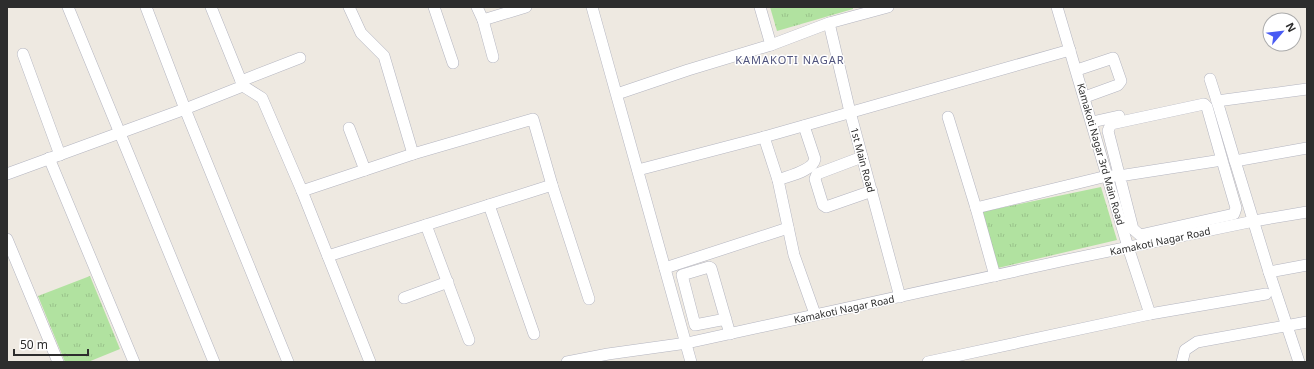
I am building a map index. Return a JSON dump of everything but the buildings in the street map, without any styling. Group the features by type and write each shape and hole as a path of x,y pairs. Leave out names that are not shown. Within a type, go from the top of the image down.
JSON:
{"street":[{"path":"68,7 214,362"},
{"path":"146,7 185,109 288,362"},
{"path":"211,7 242,84 262,98 302,191 370,362"},
{"path":"349,7 361,33 384,56 413,154"},
{"path":"434,7 453,63"},
{"path":"477,7 483,20 493,57"},
{"path":"483,20 526,7"},
{"path":"592,7 687,343 691,362"},
{"path":"760,7 771,45"},
{"path":"617,94 688,70 771,45 829,23 890,7"},
{"name":"Kamakoti Nagar 3rd Main Road","path":"1057,7 1085,97 1128,247 1150,314"},
{"name":"1st Main Road","path":"829,23 850,112 900,297"},
{"path":"638,170 804,126 1070,50"},
{"path":"23,54 60,155"},
{"path":"8,171 60,155 185,109 300,58"},
{"path":"1076,70 1113,58 1121,81 1118,85 1085,97"},
{"path":"1210,79 1298,362"},
{"path":"1217,101 1307,90"},
{"path":"1092,122 1195,100"},
{"path":"1204,104 1207,107 1222,160 1236,208 1234,214 1140,235 1133,229 1108,131 1111,124 1204,104"},
{"path":"948,117 976,208 994,276"},
{"path":"302,191 413,154 533,119 552,185 589,299"},
{"path":"778,180 810,167 815,162 804,126"},
{"path":"349,128 365,170"},
{"path":"764,137 778,180 794,255 815,314"},
{"path":"1235,161 1307,148"},
{"path":"862,157 817,174 815,180 823,205 826,207 872,191"},
{"path":"49,158 134,362"},
{"path":"976,208 1107,176 1119,176 1222,160"},
{"path":"328,256 552,185"},
{"path":"489,205 534,334"},
{"name":"Kamakoti Nagar Road","path":"567,362 609,358 687,343 1128,247 1254,221 1307,212"},
{"path":"426,225 469,340"},
{"path":"665,268 788,228"},
{"path":"7,239 10,257 58,362"},
{"path":"680,263 684,275"},
{"path":"1270,272 1307,265"},
{"path":"726,319 696,326 681,278 684,275 709,267 712,268 726,319 730,334"},
{"path":"404,298 448,282"},
{"path":"674,297 686,294"},
{"path":"928,362 1150,314 1266,294"},
{"path":"678,313 690,310"},
{"path":"1182,362 1185,350 1197,342 1307,322"}],"green space":[{"path":"770,7 853,7 853,9 777,31"},
{"path":"1101,187 1117,240 998,268 981,212"},
{"path":"90,276 120,349 88,362 65,362 38,296"}],"district":[{"name":"KAMAKOTI NAGAR","path":"790,59"}]}
